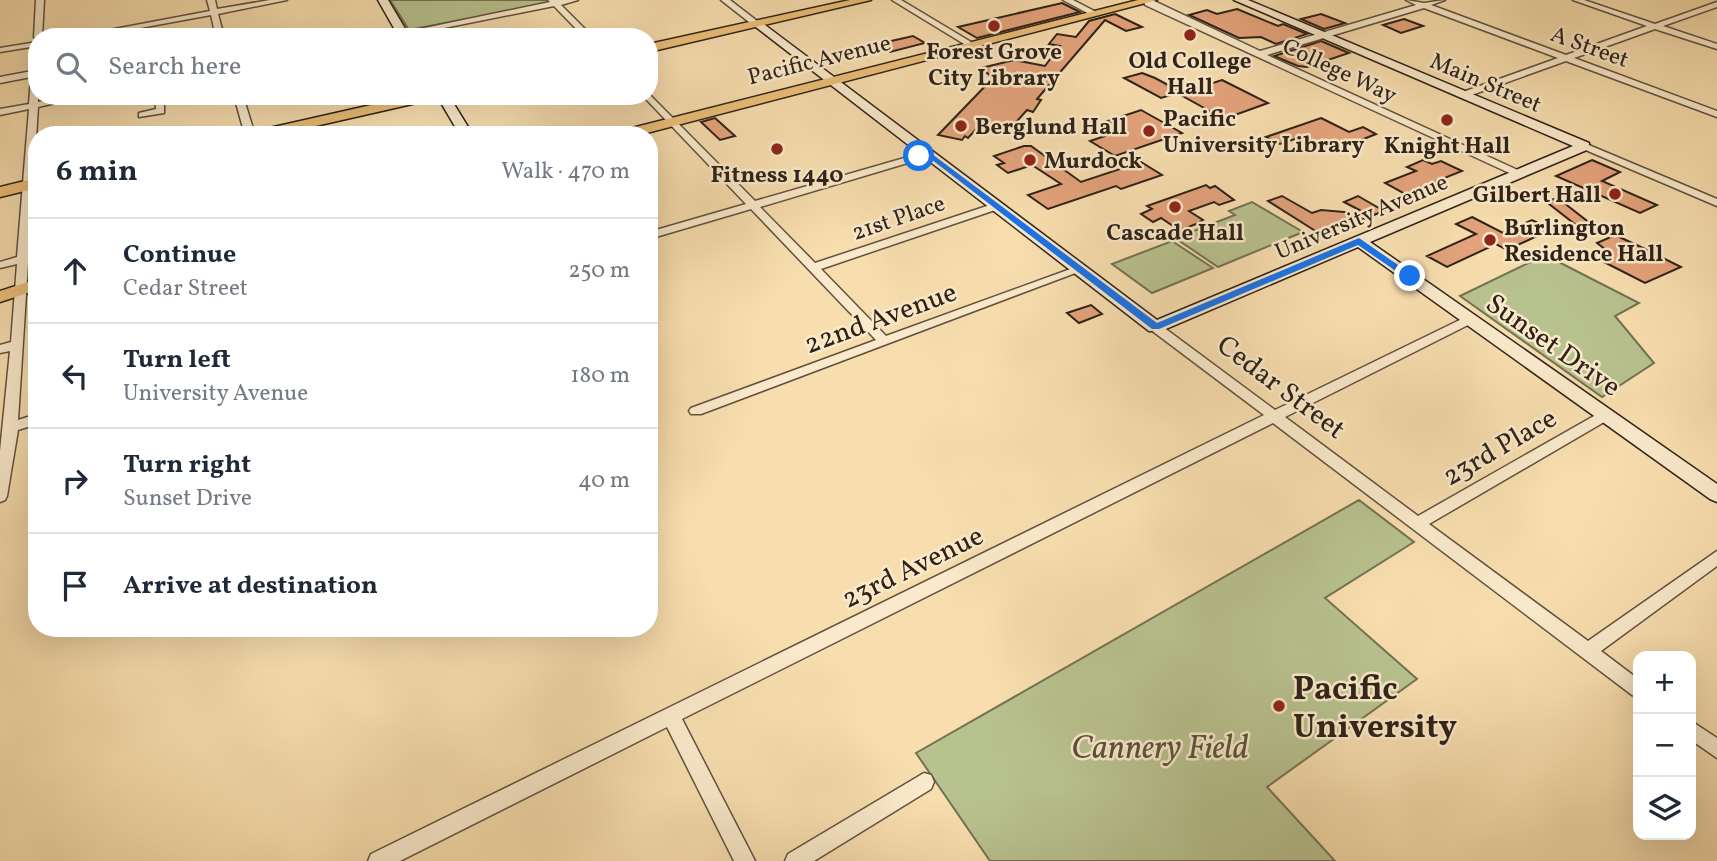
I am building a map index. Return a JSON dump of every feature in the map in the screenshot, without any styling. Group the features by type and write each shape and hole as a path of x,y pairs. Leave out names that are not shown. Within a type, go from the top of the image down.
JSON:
{"main road":[{"path":"658,46 865,0"},
{"name":"Pacific Avenue","path":"656,126 1149,0"},
{"path":"296,126 390,105"},
{"path":"0,191 28,186"},
{"path":"0,297 28,287"}],"street":[{"path":"38,28 40,0"},
{"path":"211,0 218,28"},
{"path":"126,28 283,0"},
{"path":"383,0 400,28"},
{"path":"436,28 573,0"},
{"name":"Cedar Street","path":"725,0 1633,685"},
{"path":"896,0 972,45"},
{"path":"1068,0 1096,14"},
{"name":"College Way","path":"1149,0 1518,174"},
{"name":"Main Street","path":"1239,0 1717,203"},
{"name":"A Street","path":"1410,0 1717,114"},
{"path":"1259,54 1441,0"},
{"path":"1577,0 1717,47"},
{"path":"554,2 580,28"},
{"path":"1463,95 1717,4"},
{"path":"0,50 28,45"},
{"path":"0,80 28,75"},
{"path":"0,112 38,105"},
{"path":"142,115 161,111 160,105"},
{"path":"241,105 247,126"},
{"path":"449,105 461,126"},
{"path":"656,105 885,342"},
{"path":"33,106 33,126"},
{"name":"University Avenue","path":"1156,327 1584,146"},
{"path":"658,233 928,153"},
{"path":"1701,196 1717,188"},
{"name":"21st Place","path":"812,268 997,206"},
{"path":"0,496 11,427 17,345 28,287 22,260 28,215"},
{"name":"Sunset Drive","path":"1359,241 1717,494"},
{"path":"0,265 22,260"},
{"name":"22nd Avenue","path":"696,411 1080,269"},
{"name":"23rd Avenue","path":"378,861 1470,319"},
{"path":"0,349 17,345"},
{"name":"23rd Place","path":"1418,523 1606,415"},
{"path":"11,427 28,422"},
{"path":"1588,652 1717,557"},
{"path":"670,715 745,861"},
{"path":"1696,733 1717,749"},
{"path":"795,861 924,782"}],"green space":[{"path":"390,0 548,0 551,3 420,28 408,28"},
{"path":"1252,202 1303,232 1218,267 1175,238 1235,215 1229,211"},
{"path":"1172,241 1213,268 1152,293 1112,264"},
{"path":"1545,255 1639,303 1615,316 1654,363 1602,397 1460,296"},
{"name":"Cannery Field","path":"1359,500 1414,542 1325,598 1417,679 1267,787 1335,861 990,861 916,753"}],"building":[{"name":"Forest Grove City Library","path":"1062,3 1080,12 977,38 958,27"},
{"path":"1237,9 1278,26 1283,24 1307,34 1276,44 1261,37 1239,38 1189,15 1207,10 1217,14"},
{"path":"1115,14 1142,27 1126,31 1105,20 1037,99 1041,100 1033,112 1027,110 1008,131 980,125 968,138 965,136 962,140 938,135 993,78 981,68 1014,60 1045,66 1060,46 1049,44 1057,34 1076,37 1089,21"},
{"path":"1321,14 1345,23 1324,29 1301,19"},
{"path":"1404,19 1423,26 1401,33 1383,25"},
{"path":"913,36 925,43 890,52 878,44"},
{"path":"1321,41 1349,53 1307,67 1274,56"},
{"path":"1142,73 1181,92 1161,98 1124,78"},
{"path":"1222,80 1268,103 1224,119 1179,94"},
{"name":"Pacific University Library","path":"1141,110 1182,133 1115,156 1090,141 1120,131 1116,129 1120,127 1108,121"},
{"path":"715,118 735,136 720,140 701,122"},
{"path":"1321,118 1349,132 1363,127 1376,134 1334,151 1304,136 1280,144 1266,137"},
{"path":"1031,146 1081,182 1141,162 1162,175 1121,189 1116,186 1048,209 1028,195 1061,184 1032,165 1008,173 997,165 1004,163 994,156"},
{"path":"1423,160 1432,164 1441,161 1462,171 1405,194 1385,183 1416,171 1407,167"},
{"name":"Gilbert Hall","path":"1592,160 1620,172 1602,181 1657,205 1640,213 1556,176"},
{"name":"Cascade Hall","path":"1206,185 1210,188 1215,186 1234,200 1219,205 1214,202 1189,211 1203,220 1183,229 1176,228 1161,218 1153,222 1141,214 1152,209 1147,206"},
{"path":"1282,196 1312,213 1321,210 1367,214 1344,202 1358,196 1384,211 1341,228 1334,225 1317,232 1268,201"},
{"path":"1559,199 1591,224 1576,225 1544,200"},
{"name":"Burlington Residence Hall","path":"1472,217 1503,233 1532,220 1552,229 1507,250 1496,244 1447,267 1427,256 1476,234 1456,224"},
{"path":"1615,235 1681,267 1645,283 1604,262 1610,253 1597,243"},
{"path":"1091,305 1102,314 1079,323 1067,313"}],"place":[{"name":"Forest Grove City Library","path":"994,26"},
{"name":"Old College Hall","path":"1190,35"},
{"name":"Knight Hall","path":"1447,120"},
{"name":"Berglund Hall","path":"961,126"},
{"name":"Pacific University Library","path":"1149,131"},
{"name":"Fitness 1440","path":"777,149"},
{"name":"Murdock","path":"1030,160"},
{"name":"Gilbert Hall","path":"1615,194"},
{"name":"Cascade Hall","path":"1175,207"},
{"name":"Burlington Residence Hall","path":"1490,240"},
{"name":"Pacific University","path":"1279,706"}],"route":[{"path":"919,156 928,153 1156,327 1359,241 1410,276"}]}
